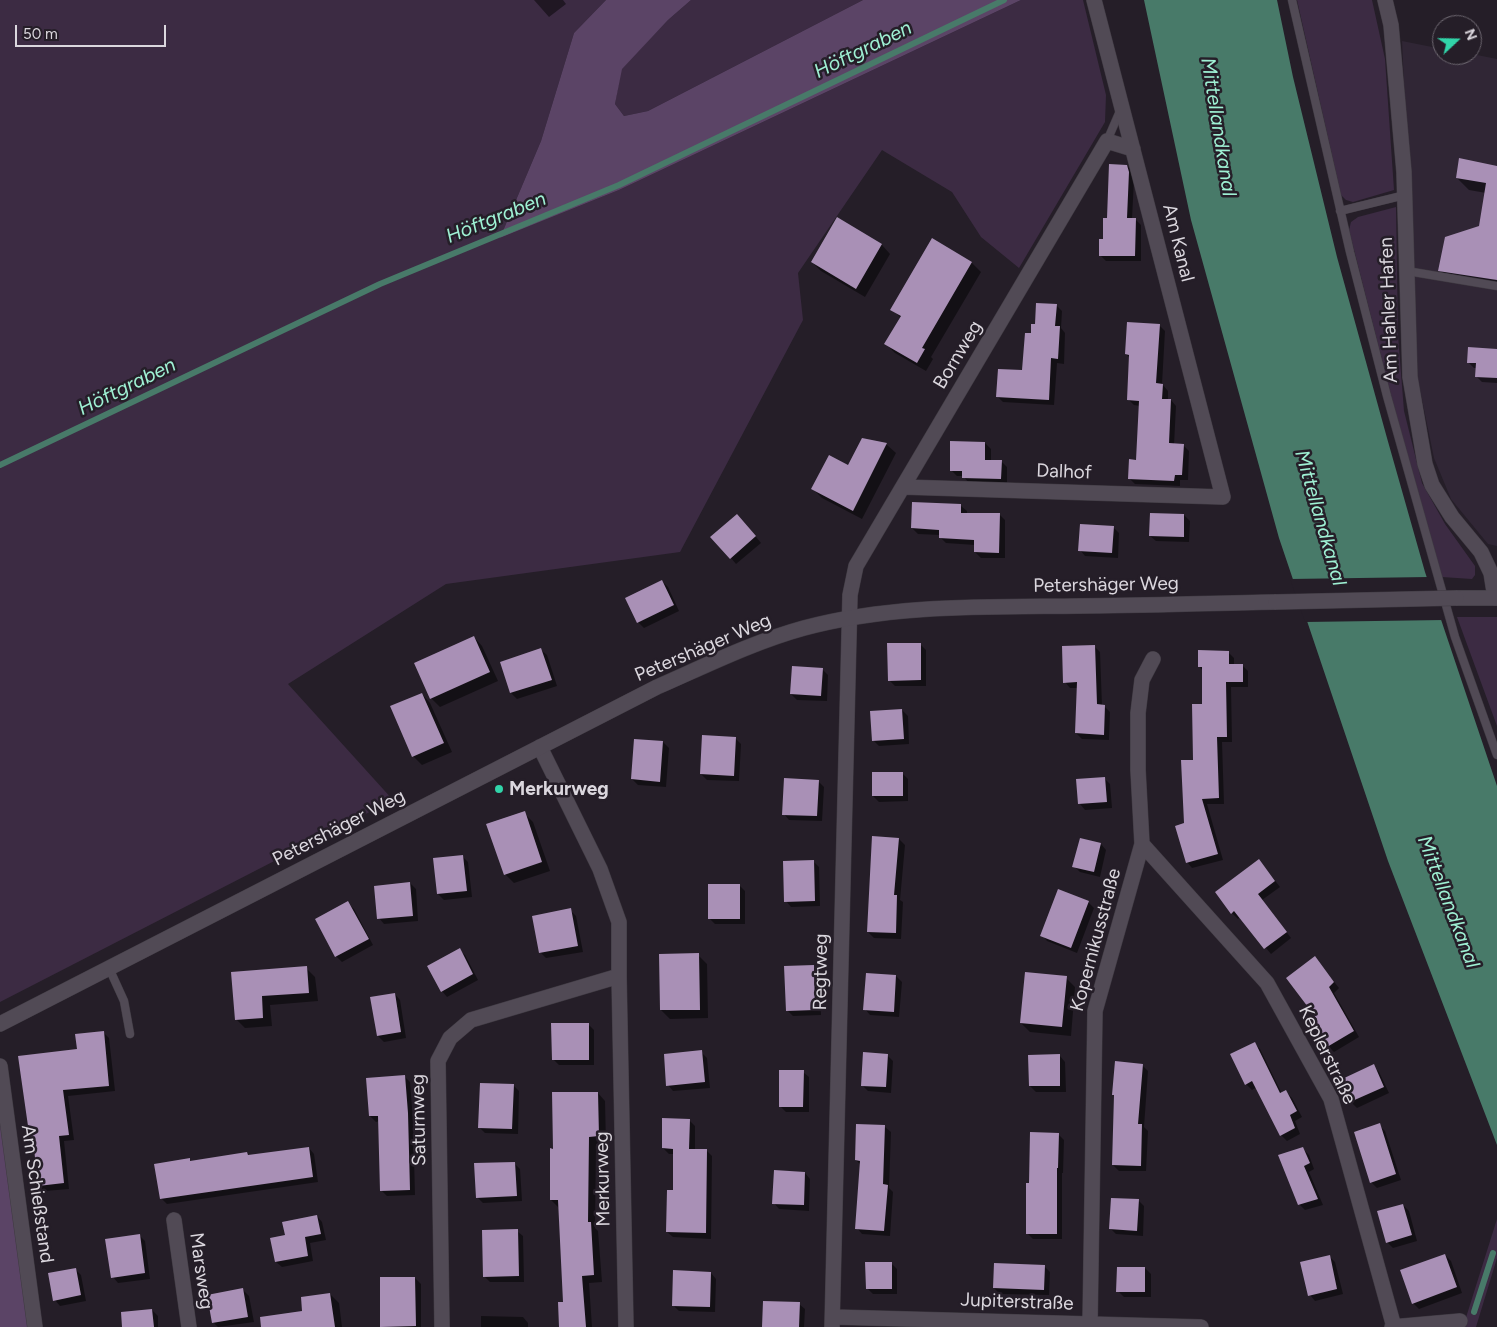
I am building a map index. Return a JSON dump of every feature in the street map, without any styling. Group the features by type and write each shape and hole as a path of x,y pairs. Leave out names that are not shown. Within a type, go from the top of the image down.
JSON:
{"street":[{"name":"Am Kanal","path":"1094,0 1223,497"},
{"name":"Am Hahler Hafen","path":"1385,0 1391,25 1405,195 1410,377 1425,464 1432,485 1452,517 1481,552 1491,573 1496,598"},
{"path":"1107,141 1133,148"},
{"name":"Bornweg","path":"849,618 850,595 856,566 1107,141"},
{"name":"Dalhof","path":"903,486 1223,497"},
{"name":"Petershäger Weg","path":"0,1024 657,687 749,646 804,628 849,618 907,611 972,607 1152,606 1496,598"},
{"name":"Regtweg","path":"833,1322 849,618"},
{"name":"Kopernikusstraße","path":"1090,1324 1095,1011 1142,844 1138,770 1138,713 1142,680 1153,659"},
{"name":"Merkurweg","path":"540,747 600,869 619,922 626,1327"},
{"name":"Keplerstraße","path":"1142,844 1267,983 1331,1099 1393,1327"},
{"name":"Saturnweg","path":"442,1327 438,1061 450,1038 471,1020 619,976"},
{"name":"Am Schießstand","path":"0,1066 35,1327"},
{"name":"Marsweg","path":"174,1220 189,1327"},
{"path":"1393,1327 1460,1321"},
{"name":"Jupiterstraße","path":"833,1322 1090,1324 1200,1327"}],"lane":[{"path":"1292,0 1340,212 1387,396 1455,637 1497,755"},
{"path":"1107,141 1122,107"},
{"path":"1340,212 1405,195"},
{"path":"1407,271 1497,286"},
{"path":"109,968 124,1001 130,1034"}],"shaded area":[{"path":"0,0 606,0 574,33 541,141 500,238 619,190 1021,0 1083,0 1106,95 1105,122 1019,268 981,237 952,192 882,150 798,273 803,320 680,552 446,584 288,684 393,800 0,1002"},
{"path":"606,0 691,0 668,20 622,69 615,104 624,116 648,111 863,0 1021,0 619,190 500,238 541,141 574,33"},
{"path":"691,0 863,0 648,111 624,116 615,104 621,69 668,20"},
{"path":"1297,0 1372,0 1385,59 1394,190 1353,202 1346,200 1341,195"},
{"path":"1402,41 1432,47 1432,65 1482,65 1482,56 1497,59 1497,546 1488,544 1451,499 1434,458 1418,380"},
{"path":"1396,207 1398,335 1404,411 1422,483 1445,524 1475,566 1475,575 1472,579 1442,577 1397,419 1349,230 1351,222 1358,217"},
{"path":"1457,617 1497,617 1497,726"},
{"path":"0,1112 28,1327 0,1327"},
{"path":"1497,1219 1497,1258 1476,1327 1463,1327"}],"water":[{"name":"Mittellandkanal","path":"1144,0 1277,0 1293,77 1337,257 1387,438 1425,572 1497,786 1497,1145 1388,861 1279,538 1191,220"}],"pier":[{"path":"1429,577 1444,620 1305,622 1290,579"}],"building":[{"path":"1459,158 1497,166 1497,280 1438,271 1445,237 1479,226 1486,183 1456,178"},
{"path":"1109,164 1127,165 1129,172 1127,218 1136,218 1135,256 1099,256 1099,239 1103,239 1103,218 1107,218"},
{"path":"837,217 882,244 856,289 811,262"},
{"path":"932,238 972,262 922,348 925,349 917,363 884,344 901,316 890,310"},
{"path":"1036,303 1057,304 1055,326 1060,326 1058,359 1051,358 1049,400 996,397 998,369 1022,370 1025,333 1031,333 1031,324 1035,324"},
{"path":"1127,322 1160,324 1156,383 1163,384 1162,399 1171,399 1169,443 1184,444 1182,475 1175,475 1174,481 1128,479 1129,459 1136,460 1139,401 1127,400 1129,355 1125,354"},
{"path":"1468,347 1497,349 1497,378 1475,377 1476,363 1467,363"},
{"path":"862,438 887,443 853,511 811,489 829,455 848,465"},
{"path":"950,441 985,442 985,460 1002,460 1001,479 962,478 962,471 950,471"},
{"path":"912,502 961,504 961,513 1000,513 999,553 974,552 974,540 939,538 939,530 911,528"},
{"path":"1150,513 1184,514 1184,537 1149,536"},
{"path":"737,514 756,536 730,559 710,537"},
{"path":"1080,524 1114,526 1112,553 1078,551"},
{"path":"662,580 674,605 637,623 625,598"},
{"path":"474,636 490,672 430,699 414,663"},
{"path":"887,643 921,643 921,680 888,681"},
{"path":"1095,645 1097,704 1105,705 1104,735 1075,733 1077,682 1063,683 1062,646"},
{"path":"541,648 552,680 510,693 500,662"},
{"path":"1198,650 1229,651 1229,664 1243,664 1243,682 1226,682 1227,737 1217,737 1219,798 1202,799 1218,854 1186,863 1175,826 1184,823 1181,760 1193,760 1192,704 1202,704 1202,667 1198,667"},
{"path":"792,666 823,668 821,696 790,694"},
{"path":"422,693 444,743 412,757 390,706"},
{"path":"902,709 904,739 872,741 870,711"},
{"path":"702,735 736,737 734,776 700,774"},
{"path":"634,739 663,741 660,782 631,779"},
{"path":"872,772 903,772 903,796 872,796"},
{"path":"1105,777 1107,802 1078,804 1076,779"},
{"path":"784,778 819,780 817,816 782,815"},
{"path":"525,811 542,862 504,875 486,824"},
{"path":"872,836 899,838 894,895 897,895 896,933 867,932"},
{"path":"1080,838 1101,843 1094,872 1072,867"},
{"path":"463,855 467,891 437,894 433,858"},
{"path":"1259,859 1275,881 1258,894 1287,932 1264,949 1234,911 1231,914 1215,892"},
{"path":"814,860 815,901 784,902 783,861"},
{"path":"410,882 413,916 377,919 374,886"},
{"path":"708,884 740,884 740,919 708,919"},
{"path":"1058,889 1089,901 1071,948 1040,936"},
{"path":"348,901 369,939 335,957 315,919"},
{"path":"571,908 578,946 539,953 532,916"},
{"path":"460,948 473,974 441,992 427,966"},
{"path":"699,953 700,1010 660,1010 659,954"},
{"path":"1315,956 1334,982 1329,987 1354,1031 1327,1047 1313,1021 1317,1019 1286,978"},
{"path":"814,965 815,1010 786,1011 784,966"},
{"path":"307,966 309,993 262,996 263,1018 235,1020 231,972"},
{"path":"1025,972 1067,976 1062,1027 1020,1023"},
{"path":"866,973 896,975 894,1012 863,1010"},
{"path":"395,993 401,1032 377,1036 370,997"},
{"path":"551,1023 589,1023 589,1060 552,1060"},
{"path":"104,1031 109,1086 63,1090 69,1135 59,1136 64,1183 38,1186 33,1139 30,1140 18,1056 77,1049 75,1034"},
{"path":"1255,1042 1280,1093 1286,1090 1297,1111 1290,1115 1295,1128 1280,1136 1252,1081 1245,1085 1230,1054"},
{"path":"702,1050 705,1082 666,1086 664,1054"},
{"path":"863,1052 888,1054 886,1087 861,1086"},
{"path":"1060,1054 1060,1086 1029,1086 1028,1055"},
{"path":"1115,1061 1143,1064 1138,1124 1142,1124 1141,1166 1112,1165 1114,1095 1112,1095"},
{"path":"1374,1064 1384,1087 1350,1102 1340,1080"},
{"path":"779,1070 804,1070 803,1107 779,1107"},
{"path":"405,1075 410,1190 380,1191 378,1116 369,1116 366,1078"},
{"path":"480,1083 514,1084 512,1129 478,1128"},
{"path":"552,1092 598,1092 599,1136 589,1137 588,1222 591,1222 594,1275 582,1276 586,1327 559,1327 558,1302 563,1302 558,1200 550,1200 550,1148 553,1149"},
{"path":"662,1118 690,1119 689,1149 707,1149 706,1233 666,1232 667,1190 673,1190 673,1149 662,1148"},
{"path":"1380,1123 1396,1174 1370,1183 1354,1132"},
{"path":"856,1124 885,1125 883,1184 888,1185 884,1231 855,1229 860,1161 855,1160"},
{"path":"1030,1132 1059,1133 1057,1234 1026,1234 1026,1183 1029,1183"},
{"path":"309,1147 313,1177 160,1199 154,1164 190,1158 190,1161 247,1152 248,1155"},
{"path":"1303,1147 1310,1163 1304,1166 1318,1199 1298,1205 1278,1155"},
{"path":"515,1162 517,1196 476,1198 474,1163"},
{"path":"774,1170 805,1172 804,1205 772,1204"},
{"path":"1111,1198 1139,1199 1137,1231 1109,1229"},
{"path":"1403,1204 1412,1235 1386,1243 1377,1211"},
{"path":"317,1215 321,1234 305,1237 308,1256 275,1262 270,1238 285,1235 282,1222"},
{"path":"518,1229 519,1276 483,1277 482,1230"},
{"path":"140,1234 145,1273 111,1278 105,1239"},
{"path":"1445,1254 1457,1287 1412,1304 1400,1270"},
{"path":"1330,1255 1337,1289 1308,1296 1300,1262"},
{"path":"865,1262 892,1262 892,1289 866,1289"},
{"path":"994,1263 1045,1265 1044,1290 993,1288"},
{"path":"1117,1267 1145,1267 1145,1292 1116,1292"},
{"path":"76,1268 81,1295 53,1301 48,1273"},
{"path":"673,1270 711,1272 710,1307 672,1306"},
{"path":"380,1277 415,1277 416,1326 380,1327"},
{"path":"243,1288 248,1317 212,1323 207,1295"},
{"path":"330,1293 335,1327 261,1327 260,1317 302,1311 301,1297"},
{"path":"763,1301 800,1302 799,1327 762,1327"},
{"path":"152,1309 154,1327 122,1327 121,1312"}],"waterway":[{"name":"Höftgraben","path":"0,465 380,284 619,185 1004,0"},
{"path":"1474,1312 1493,1253"}],"place":[{"name":"Merkurweg","path":"499,789"}]}
